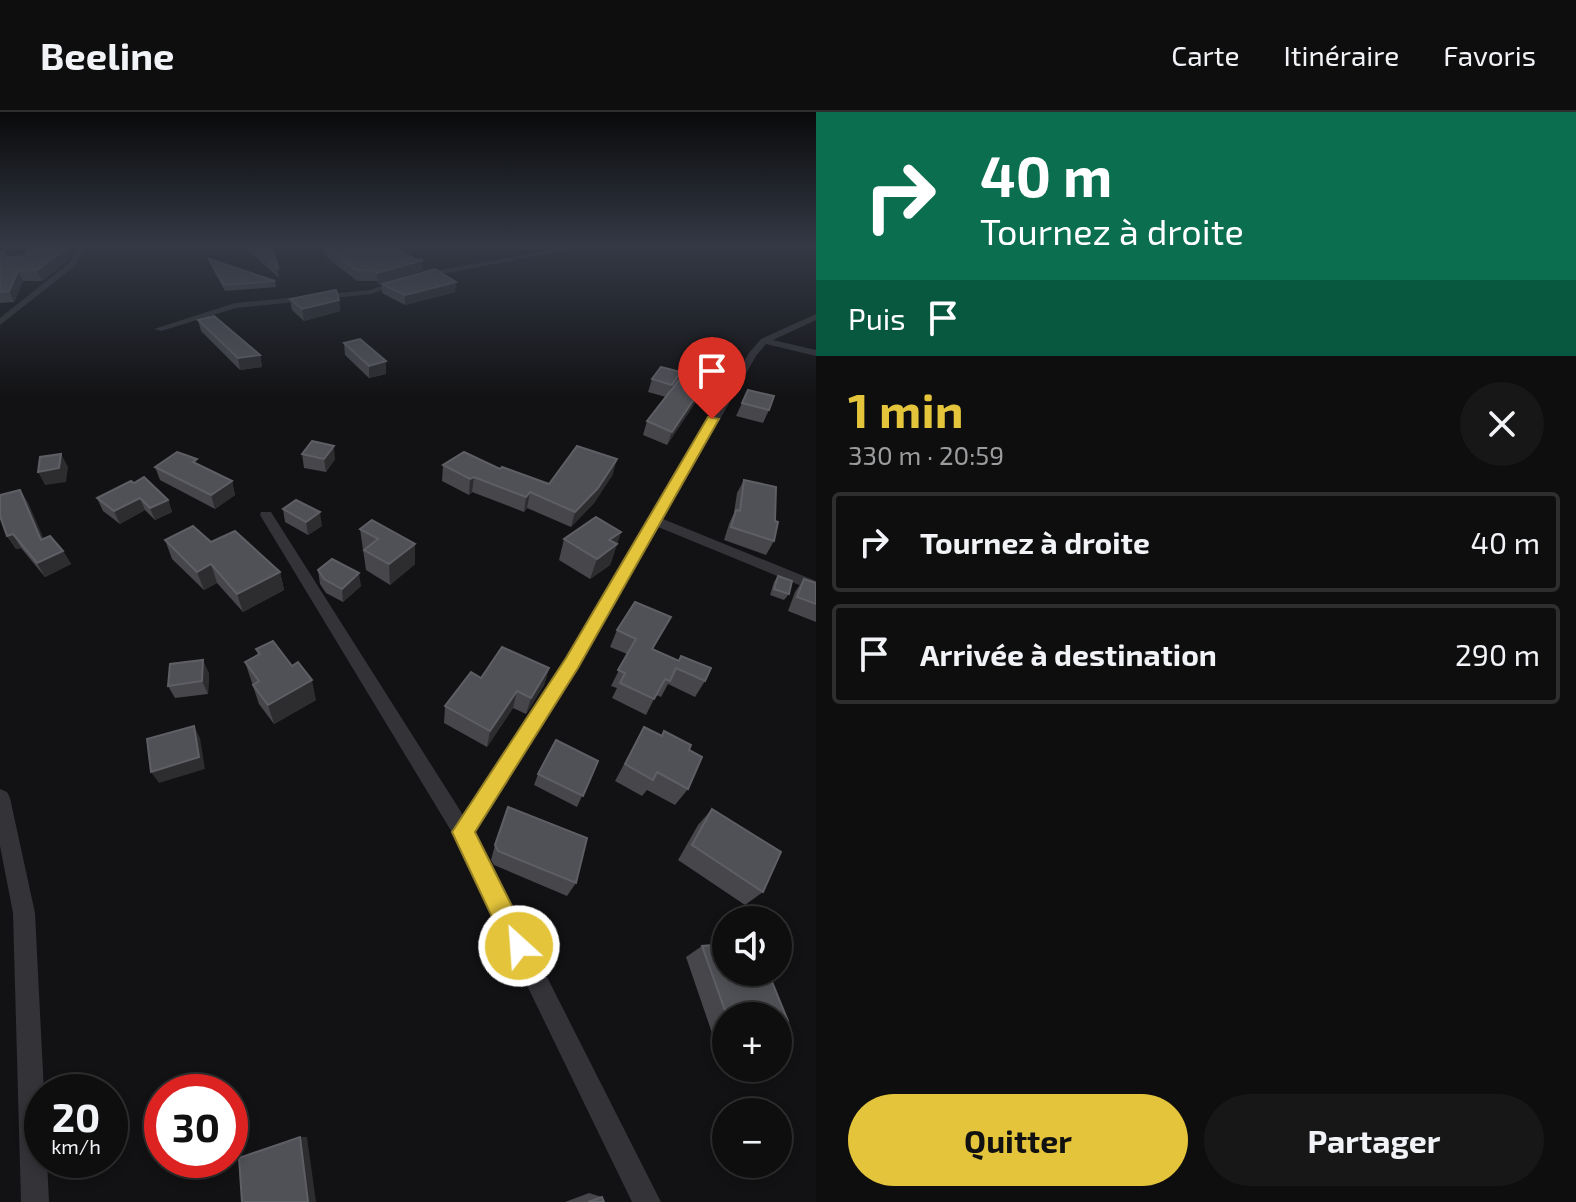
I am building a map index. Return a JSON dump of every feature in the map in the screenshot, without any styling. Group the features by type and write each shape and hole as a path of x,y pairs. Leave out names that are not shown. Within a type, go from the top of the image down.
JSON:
{"street":[{"path":"0,322 32,296"},
{"path":"158,329 235,306 333,296"},
{"path":"463,832 572,663 712,419 764,341 816,317"},
{"path":"764,341 816,353"},
{"path":"266,515 463,832 647,1202"},
{"path":"653,520 816,587"},
{"path":"0,798 24,913 35,1202"}],"building":[{"path":"338,296 339,300 302,309 290,299"},
{"path":"214,316 260,355 238,358 198,320"},
{"path":"360,339 386,361 369,366 344,343"},
{"path":"661,367 681,372 672,385 652,379"},
{"path":"683,375 706,381 672,432 647,421"},
{"path":"748,390 774,396 769,410 742,403"},
{"path":"312,441 334,446 324,459 302,454"},
{"path":"577,446 617,459 598,488 575,512 530,492 526,497 474,477 470,479 443,465 464,452 500,469 502,467 549,484"},
{"path":"177,452 197,459 193,462 232,481 211,495 155,467"},
{"path":"61,454 59,468 38,472 40,457"},
{"path":"144,477 168,500 150,508 140,498 114,511 97,498 131,481 134,483"},
{"path":"744,480 776,487 775,521 778,522 774,541 731,527 736,510 740,511"},
{"path":"20,490 41,540 50,536 63,551 37,563 13,534 7,536 0,516 0,495"},
{"path":"296,500 320,512 306,522 283,509"},
{"path":"596,517 621,532 609,540 617,544 597,559 564,539"},
{"path":"372,520 415,544 389,564 364,550 378,539 360,529"},
{"path":"193,526 211,542 235,531 280,572 237,594 211,564 197,572 165,540"},
{"path":"332,559 359,573 342,589 324,579 318,570"},
{"path":"778,576 792,581 789,594 774,589"},
{"path":"804,579 816,583 816,604 797,597"},
{"path":"635,602 671,617 652,649 679,661 681,656 711,668 705,681 676,668 670,681 665,679 654,699 620,683 625,673 618,670 636,639 617,630"},
{"path":"273,641 292,666 298,662 312,680 268,705 253,685 259,681 245,662 260,654 256,649"},
{"path":"502,647 549,668 531,698 517,691 490,731 445,706 471,672 481,678"},
{"path":"203,660 202,681 168,686 170,664"},
{"path":"194,726 199,757 151,772 147,739"},
{"path":"644,727 662,736 664,731 691,745 689,750 702,757 688,789 657,772 653,780 625,764"},
{"path":"556,740 598,761 583,796 538,774"},
{"path":"508,807 587,838 576,883 498,851 495,845"},
{"path":"712,809 781,852 763,892 692,845"},
{"path":"712,945 712,974 702,946"},
{"path":"716,986 774,986 780,1002 722,1002"},
{"path":"300,1137 308,1202 242,1202 240,1178 248,1178 248,1155"}],"route":[{"path":"519,946 463,832 572,663 712,419"}]}
